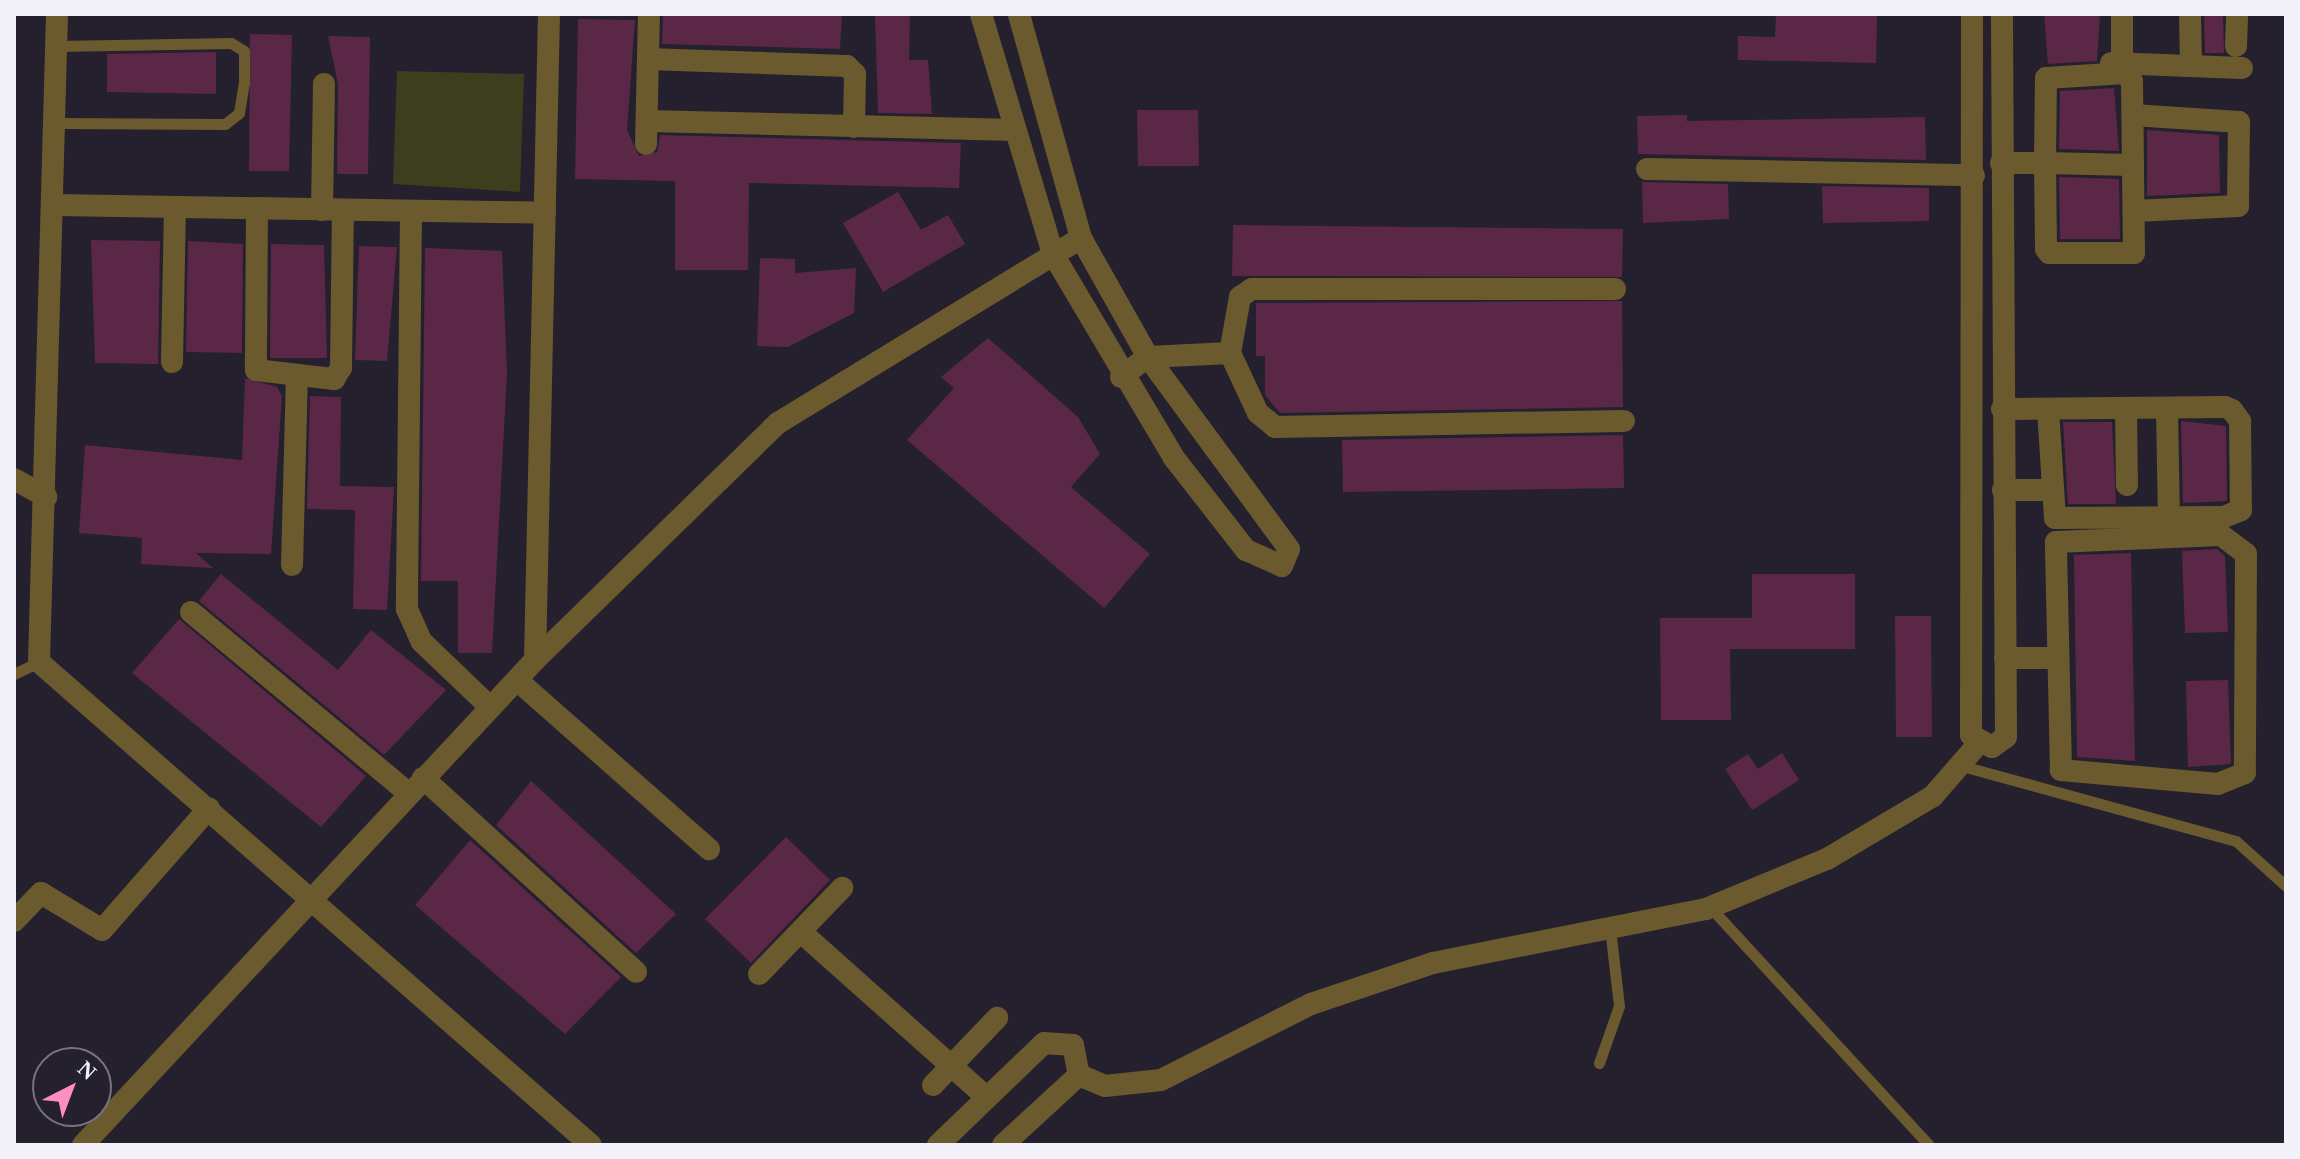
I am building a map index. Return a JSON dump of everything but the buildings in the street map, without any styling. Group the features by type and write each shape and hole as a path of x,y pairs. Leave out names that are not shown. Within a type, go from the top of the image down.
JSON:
{"street":[{"path":"57,14 55,205 39,662 310,895 591,1145"},
{"path":"535,660 549,14"},
{"path":"981,14 1053,254 1121,377 1246,550 1272,567 1288,562 1289,549 1148,357 1081,238 1019,14"},
{"path":"1972,14 1971,735 1978,744 1992,747 2006,737 2002,14"},
{"path":"2122,14 2122,63"},
{"path":"2190,14 2191,66"},
{"path":"2066,61 2191,66 2239,57 2237,14"},
{"path":"646,144 649,16"},
{"path":"648,59 847,66 855,74 854,127"},
{"path":"2051,73 2125,73 2132,81 2134,211 2131,255 2049,253 2045,163 2051,73"},
{"path":"257,208 254,365 265,376 297,377 340,372 324,84"},
{"path":"2133,115 2232,116 2239,122 2238,206 2134,211"},
{"path":"647,121 1015,130"},
{"path":"2001,163 2133,165"},
{"path":"1647,169 1974,175"},
{"path":"55,205 545,213"},
{"path":"172,362 175,207"},
{"path":"411,211 407,609 422,642 491,708"},
{"path":"83,1145 310,895 535,660 778,423 1081,238"},
{"path":"1615,289 1252,289 1240,297 1230,353 1258,413 1275,427 1624,421"},
{"path":"1121,377 1148,357 1230,353"},
{"path":"292,565 297,377"},
{"path":"2002,409 2225,407 2240,421 2238,514 2062,520 2050,510 2048,409"},
{"path":"2126,408 2127,485"},
{"path":"2167,408 2169,518"},
{"path":"14,479 46,497"},
{"path":"2003,490 2049,490"},
{"path":"2233,538 2246,554 2245,773 2218,784 2061,770 2055,658 2058,539 2233,538"},
{"path":"191,612 415,786 636,972"},
{"path":"2005,658 2055,658"},
{"path":"517,680 709,849"},
{"path":"1079,1075 1105,1086 1161,1080 1325,999 1433,963 1710,907 1827,859 1933,796 1978,744"},
{"path":"14,921 41,893 102,930 209,808"},
{"path":"759,974 842,888"},
{"path":"801,932 987,1098"},
{"path":"933,1085 997,1018"},
{"path":"938,1145 1044,1043 1073,1045 1079,1075"},
{"path":"1003,1145 1079,1075"}],"lane":[{"path":"57,46 231,43 244,51 244,83 239,113 225,124 57,123"},
{"path":"14,674 39,662"},
{"path":"1962,766 2236,841 2286,886"},
{"path":"1710,907 1929,1145"},
{"path":"1599,1063 1619,1006 1610,928"}],"green space":[{"path":"397,71 524,74 520,192 393,184"}]}
